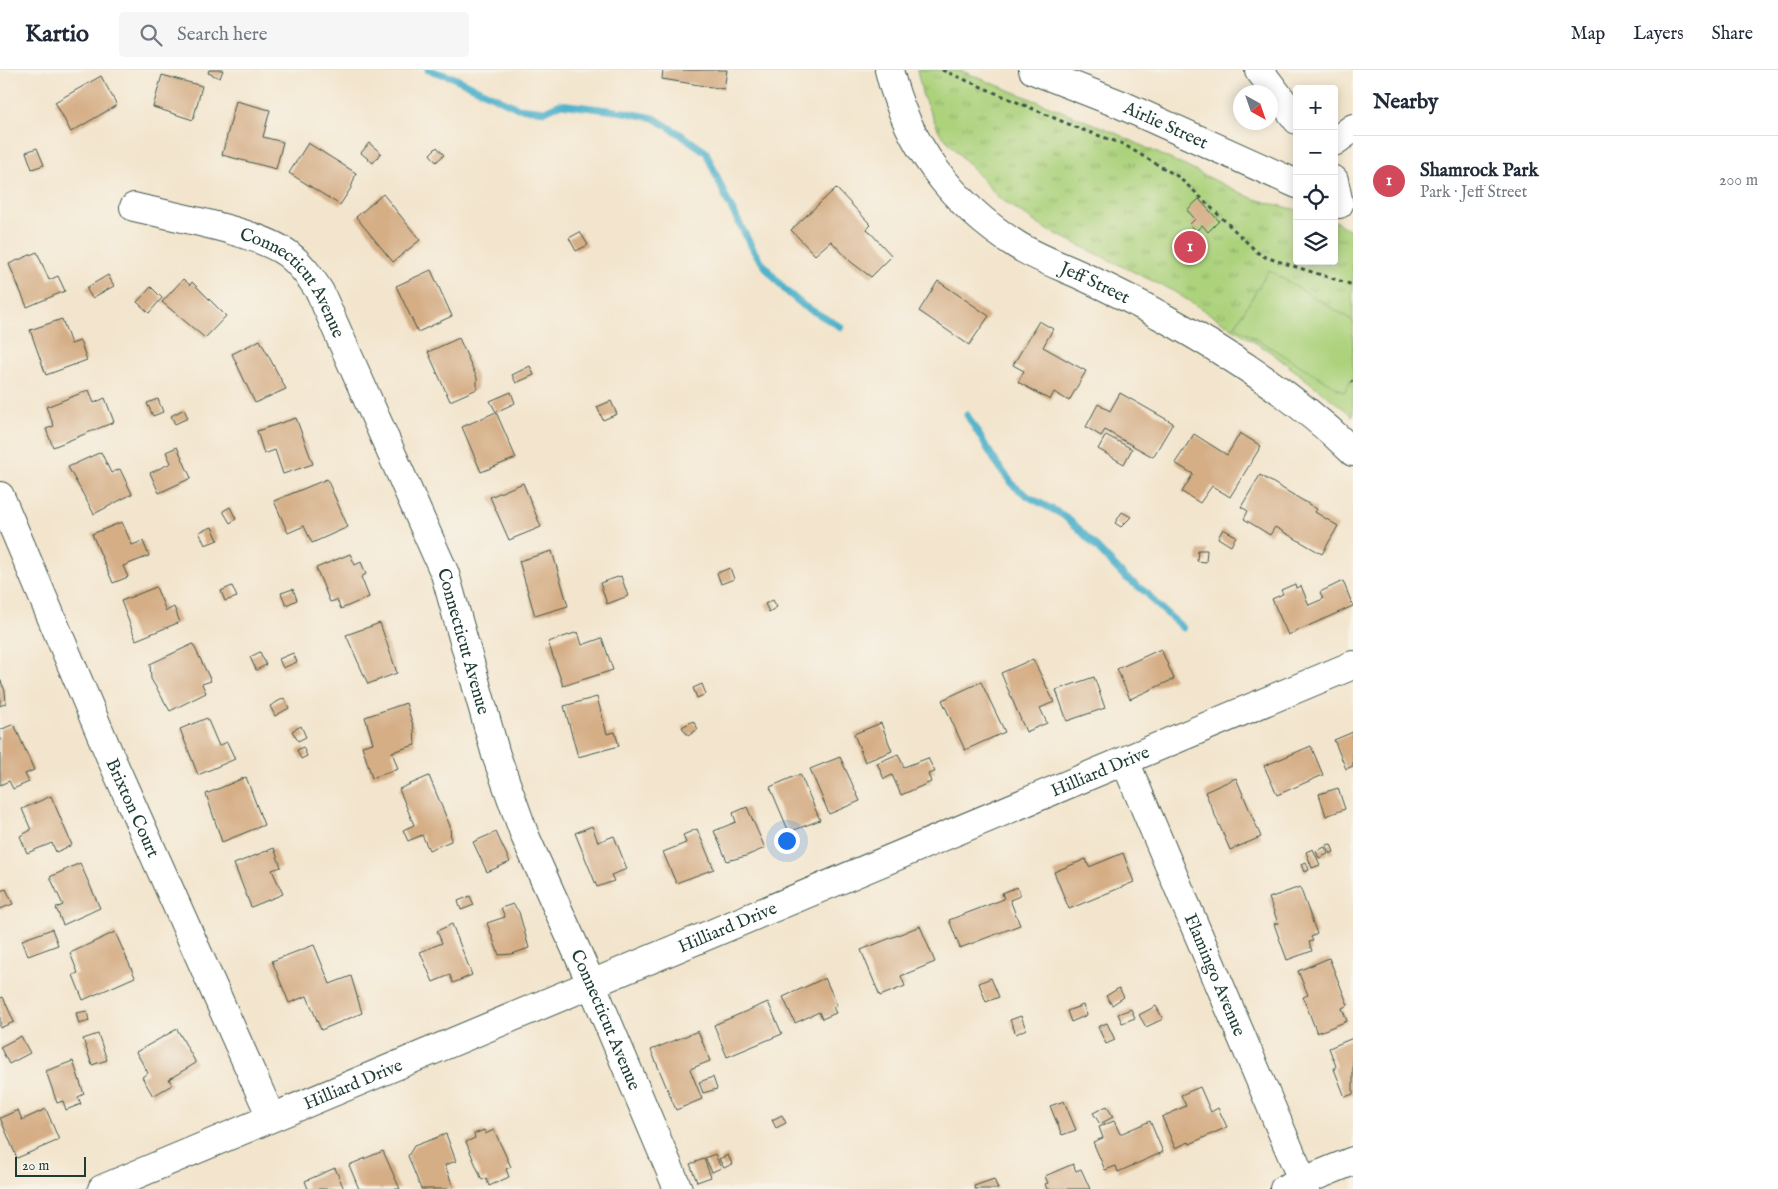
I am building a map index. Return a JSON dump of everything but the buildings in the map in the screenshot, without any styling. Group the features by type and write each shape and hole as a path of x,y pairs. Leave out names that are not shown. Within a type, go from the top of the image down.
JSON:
{"street":[{"name":"Jeff Street","path":"889,70 898,103 912,136 948,186 981,218 1024,249 1161,316 1251,371 1312,416 1353,452"},
{"name":"Airlie Street","path":"1033,70 1122,105 1293,182"},
{"path":"1259,70 1293,115"},
{"path":"1338,139 1353,128"},
{"name":"Connecticut Avenue","path":"134,207 244,235 281,250 307,272 320,292 446,577 506,784 545,883 591,983 678,1189"},
{"name":"Brixton Court","path":"0,496 110,756 271,1117"},
{"name":"Hilliard Drive","path":"102,1189 1353,665"},
{"name":"Flamingo Avenue","path":"1125,761 1298,1187"},
{"path":"1298,1187 1353,1161"}],"path":[{"path":"942,70 1080,130 1123,144 1177,176 1257,252 1265,257 1353,285"}],"green space":[{"path":"917,70 959,70 1109,130 1254,199 1293,209 1293,265 1338,265 1338,223 1353,233 1353,416 1272,353 1173,291 1044,228 998,197 940,133 923,97"},
{"path":"1269,270 1353,321 1353,378 1344,392 1235,326"}],"waterway":[{"path":"428,70 452,77 518,108 545,111 560,104 624,112 654,118 680,134 706,152 728,202 755,253 767,269 785,290 804,306 841,327"},
{"path":"967,415 997,464 1014,486 1029,497 1063,515 1125,577 1147,593 1156,604 1183,628"}],"place":[{"name":"Shamrock Park","path":"1190,247"}]}
